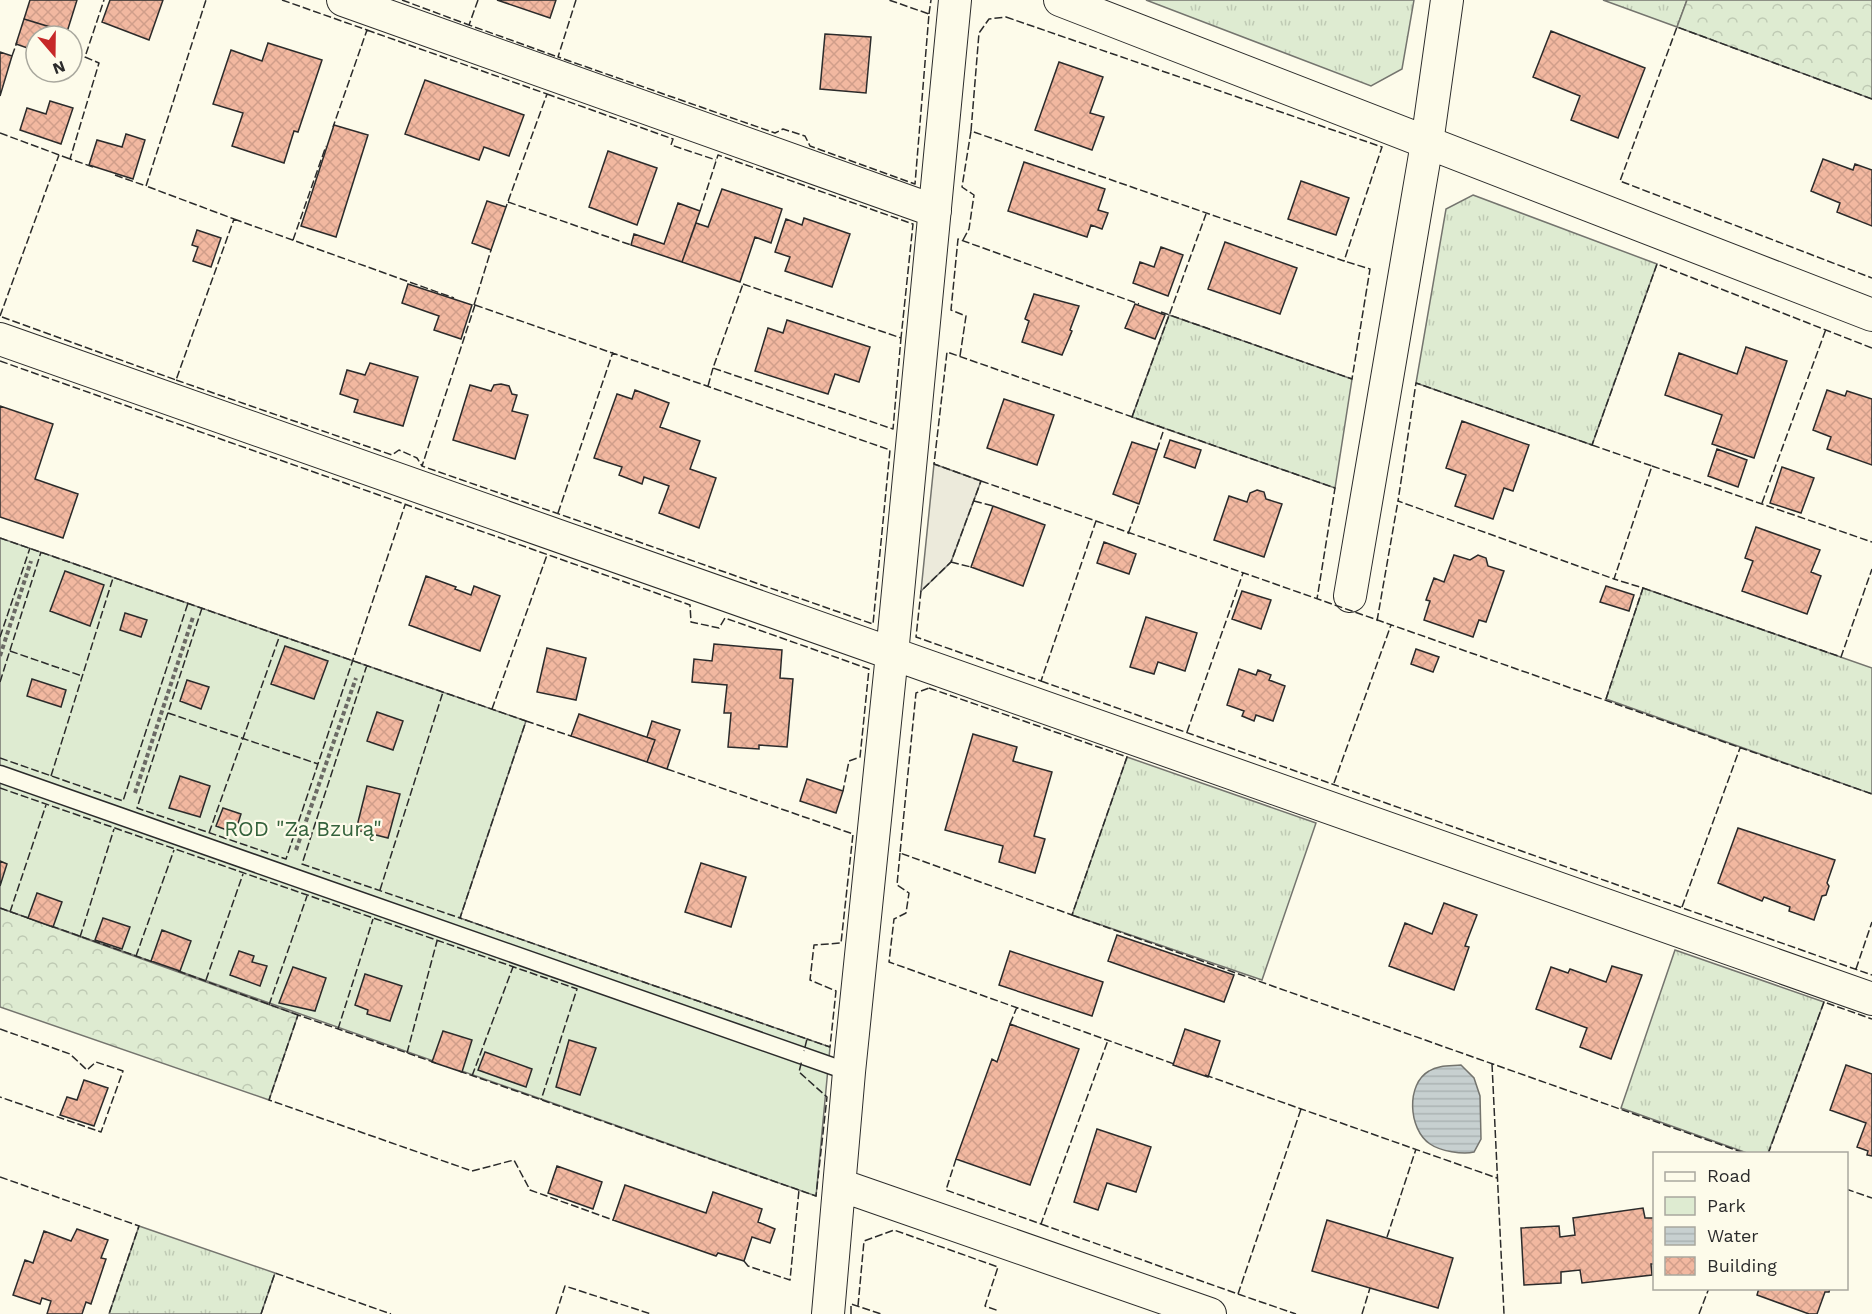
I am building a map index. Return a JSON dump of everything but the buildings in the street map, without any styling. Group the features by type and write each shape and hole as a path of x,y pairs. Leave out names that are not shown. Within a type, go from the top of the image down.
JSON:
{"street":[{"path":"343,0 935,211"},
{"path":"828,1314 849,1072 955,0"},
{"path":"1060,0 1872,315"},
{"path":"1350,596 1427,143 1447,0"},
{"path":"0,339 1872,999"},
{"path":"840,1185 1210,1314"}],"lane":[{"path":"0,774 849,1072"}],"path":[{"path":"0,656 31,561"},
{"path":"127,819 193,617"},
{"path":"287,875 356,678"}],"green space":[{"path":"1146,0 1414,0 1402,69 1371,86"},
{"path":"1603,0 1687,0 1677,27"},
{"path":"1687,0 1872,0 1872,99 1677,27"},
{"path":"1473,195 1657,264 1592,445 1416,383 1446,209"},
{"path":"1169,315 1352,379 1335,488 1132,417"},
{"name":"ROD \"Za Bzurą\"","path":"0,538 526,721 460,918 830,1047 816,1196 0,908"},
{"path":"1643,588 1872,668 1872,794 1606,699"},
{"path":"1127,757 1316,823 1262,980 1072,915"},
{"path":"0,908 298,1015 269,1100 0,1007"},
{"path":"1675,950 1824,1002 1768,1152 1744,1152 1621,1108"},
{"path":"139,1226 275,1273 261,1314 109,1314"}],"shaded area":[{"path":"934,464 981,481 951,562 921,591"}],"water":[{"path":"1461,1065 1474,1078 1480,1096 1481,1139 1474,1152 1469,1153 1445,1150 1430,1144 1417,1128 1413,1107 1416,1086 1422,1077 1436,1068"}],"fence":[{"path":"93,167 70,159 99,63 85,57 104,0"},
{"path":"115,175 146,186 206,0"},
{"path":"282,0 367,30 333,127"},
{"path":"402,0 469,25"},
{"path":"478,0 469,25 558,57"},
{"path":"576,0 558,57 775,133 783,129 805,136 810,146 915,184 929,14 889,0"},
{"path":"929,14 931,0"},
{"path":"1006,17 1382,147 1344,261 971,131 979,33 989,19 1006,17"},
{"path":"1872,99 1677,27 1620,181 1872,278"},
{"path":"367,30 547,94 506,207"},
{"path":"12,56 17,42"},
{"path":"547,94 673,139 671,145 716,160"},
{"path":"963,240 969,229 974,195 962,187 971,131"},
{"path":"0,133 70,159"},
{"path":"293,240 326,146"},
{"path":"0,316 59,155"},
{"path":"700,211 718,155 913,224 901,338"},
{"path":"2,317 176,380 234,219 146,186"},
{"path":"508,202 631,245"},
{"path":"1132,417 1206,214"},
{"path":"234,219 454,298"},
{"path":"960,356 966,316 951,310 958,239 1139,304"},
{"path":"474,305 491,250"},
{"path":"1161,312 1352,379 1370,269 1344,261"},
{"path":"1872,348 1657,264 1592,445 1416,383 1398,501 1614,579 1652,466 1872,542"},
{"path":"743,284 901,338 893,429 713,368 743,284"},
{"path":"475,305 890,450 873,624 422,466 475,305"},
{"path":"1762,503 1826,329"},
{"path":"558,513 613,352"},
{"path":"981,481 934,464 947,352 1335,488 1317,599"},
{"path":"0,361 690,605 691,622 719,628 725,618 869,669 860,757 849,761 843,791"},
{"path":"708,386 713,368"},
{"path":"176,380 392,455 399,450 417,458 422,466"},
{"path":"1157,450 1164,429"},
{"path":"1592,445 1652,466"},
{"path":"981,481 1096,521 1041,681 916,637 921,591 951,562 981,481"},
{"path":"974,501 993,506"},
{"path":"1377,621 1398,501"},
{"path":"1128,534 1139,504"},
{"path":"202,608 137,808 286,859 405,505"},
{"path":"1096,521 1872,794"},
{"path":"0,538 526,721 460,918 807,1039 804,1051"},
{"path":"0,637 30,548"},
{"path":"0,682 41,552"},
{"path":"492,709 547,555"},
{"path":"951,562 971,567"},
{"path":"1643,588 1841,657 1872,569"},
{"path":"1187,732 1243,573"},
{"path":"51,776 113,578"},
{"path":"1606,699 1643,588 1614,579"},
{"path":"0,758 123,801 188,603"},
{"path":"1334,783 1391,625"},
{"path":"209,833 280,635"},
{"path":"10,651 82,676"},
{"path":"367,665 302,864 460,918"},
{"path":"1041,681 1872,975"},
{"path":"929,688 1127,757 1072,915 900,853 916,693 929,688"},
{"path":"380,890 443,692"},
{"path":"168,713 318,764"},
{"path":"526,721 571,736"},
{"path":"1682,907 1740,748"},
{"path":"667,769 853,834 841,943 814,945 810,980 836,991 830,1047 807,1039"},
{"path":"0,788 577,989 541,1100"},
{"path":"10,912 46,805"},
{"path":"80,937 114,829"},
{"path":"136,956 174,850"},
{"path":"900,853 897,885 909,893 906,913 894,919 889,962 1177,1065"},
{"path":"206,980 243,874"},
{"path":"269,1005 307,896"},
{"path":"0,908 31,919"},
{"path":"1072,915 1741,1152"},
{"path":"338,1029 373,919"},
{"path":"1856,969 1872,922"},
{"path":"51,926 153,962"},
{"path":"407,1053 437,941"},
{"path":"472,1076 513,967"},
{"path":"178,971 298,1015"},
{"path":"1769,1152 1824,1002 1872,1019"},
{"path":"1010,1024 1017,1007"},
{"path":"436,1063 298,1015 269,1100 472,1171 514,1160 530,1190 613,1220"},
{"path":"0,1029 70,1054 87,1070 96,1062 123,1071 101,1132 0,1097"},
{"path":"956,1159 946,1190 1041,1224 1108,1040"},
{"path":"459,1071 816,1196 827,1097 799,1072 802,1060"},
{"path":"1492,1064 1504,1314"},
{"path":"1205,1075 1497,1178"},
{"path":"1041,1224 1238,1294 1301,1109"},
{"path":"1387,1237 1416,1149"},
{"path":"0,1177 139,1226 109,1314"},
{"path":"744,1261 748,1266 790,1280 799,1190"},
{"path":"1848,1190 1872,1198"},
{"path":"858,1306 864,1241 894,1230 998,1267 985,1306 999,1311"},
{"path":"261,1314 275,1273 391,1314"},
{"path":"556,1314 565,1286 651,1314"},
{"path":"1362,1314 1370,1288"},
{"path":"1699,1314 1708,1290"},
{"path":"1238,1294 1296,1314"},
{"path":"851,1314 851,1304 881,1314"}]}
